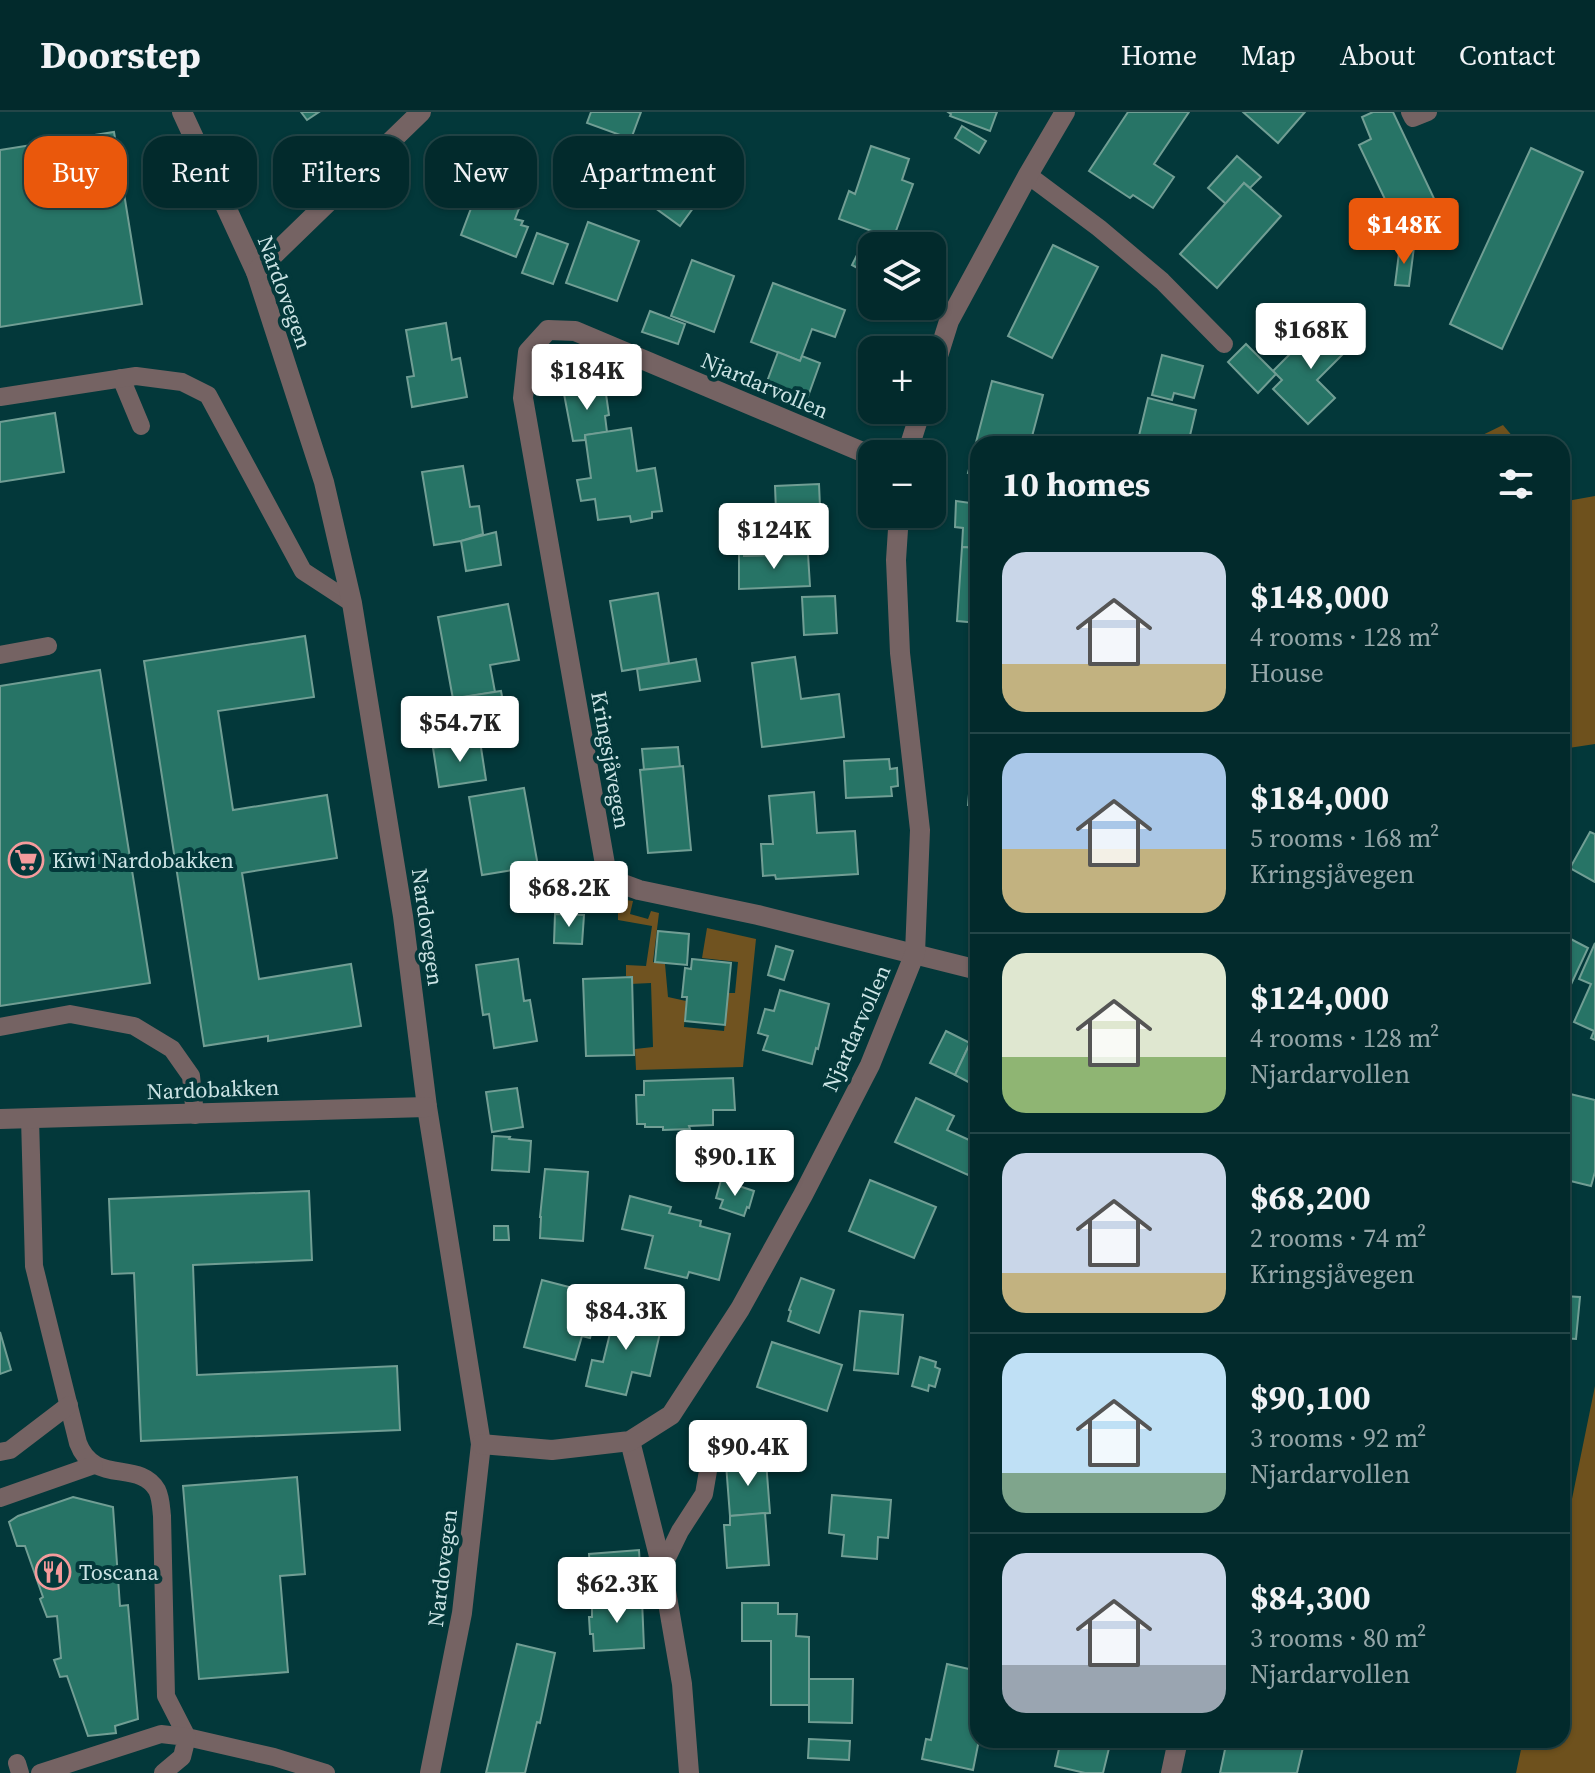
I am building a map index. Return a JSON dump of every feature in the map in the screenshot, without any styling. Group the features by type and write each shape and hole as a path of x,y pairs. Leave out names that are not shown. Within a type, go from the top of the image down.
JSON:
{"street":[{"name":"Nardovegen","path":"182,112 256,272 324,482 352,603 403,916 427,1107 481,1444 462,1613 430,1773"},
{"path":"256,272 421,112"},
{"path":"944,336 949,321 1065,112"},
{"name":"Njardarvollen","path":"548,330 575,331 858,450"},
{"name":"Kringsjåvegen","path":"548,330 528,352 523,398 606,870 620,883 639,890 758,915 970,968"},
{"name":"Njardarvollen","path":"481,1444 552,1450 630,1441 671,1415 740,1309 870,1065 915,953 920,830 900,653 896,560 898,528"},
{"name":"Nardobakken","path":"0,1119 427,1107"},
{"path":"630,1441 662,1568 682,1684 689,1773"},
{"path":"1171,1773 1176,1748"}],"lane":[{"path":"1410,112 1413,118 1428,112"},
{"path":"1028,175 1099,228 1162,281 1224,344"},
{"path":"0,397 136,376 182,382 208,395 303,571 352,603"},
{"path":"121,378 141,426"},
{"path":"0,655 48,646"},
{"path":"0,1027 70,1014 134,1026 172,1049 191,1076 195,1115"},
{"path":"30,1118 34,1266 81,1451 94,1465 145,1479 159,1495 166,1696 187,1737 182,1757 163,1773"},
{"path":"0,1452 10,1450 69,1405"},
{"path":"662,1568 680,1531 704,1494 714,1436"},
{"path":"0,1498 94,1465"},
{"path":"40,1773 161,1734 187,1737 272,1765 326,1773"}],"shaded area":[{"path":"1503,425 1512,436 1480,436"},
{"path":"1595,496 1595,744 1570,748 1570,500"},
{"path":"626,900 633,901 630,914 648,919 651,911 659,913 653,962 665,964 668,997 686,1001 684,1027 724,1031 728,993 735,993 738,962 702,958 707,928 756,939 743,1067 636,1070 635,1049 653,1047 651,983 630,984 626,965 646,966 652,926 618,920 618,908"},
{"path":"1595,1386 1595,1773 1516,1773 1521,1748 1570,1748 1570,1509"}],"building":[{"path":"301,112 319,112 307,120"},
{"path":"591,112 641,112 632,136 623,136 587,123"},
{"path":"948,112 997,112 990,131 950,116"},
{"path":"1128,112 1189,112 1154,164 1174,177 1153,208 1133,195 1130,198 1089,171"},
{"path":"1243,112 1305,112 1278,143"},
{"path":"1373,112 1393,112 1448,228 1420,241 1416,233 1404,239 1359,145 1371,139 1362,117"},
{"path":"962,126 986,141 979,153 955,138"},
{"path":"114,132 115,136 89,136"},
{"path":"24,146 24,208 126,208 142,304 0,327 0,150"},
{"path":"871,146 909,159 902,180 913,184 896,232 874,232 839,219 849,191 855,194"},
{"path":"1531,148 1583,172 1502,349 1450,324"},
{"path":"1237,156 1261,177 1250,188 1244,183 1226,204 1208,188"},
{"path":"1244,183 1281,216 1217,288 1180,254"},
{"path":"471,208 519,208 515,219 523,221 521,225 528,227 516,257 461,235"},
{"path":"655,208 693,208 680,226"},
{"path":"588,222 639,241 617,301 566,283"},
{"path":"537,233 568,244 553,284 522,273"},
{"path":"1053,245 1098,267 1052,358 1008,336"},
{"path":"1400,245 1414,247 1409,286 1395,285"},
{"path":"858,253 858,268 852,265"},
{"path":"692,260 734,276 714,332 671,316"},
{"path":"773,283 845,310 835,337 812,329 800,361 751,342"},
{"path":"650,311 685,324 678,344 642,332"},
{"path":"1326,318 1353,344 1317,380 1335,398 1308,424 1273,389 1282,380 1273,371"},
{"path":"446,323 452,360 460,358 467,397 412,407 407,377 414,376 406,330"},
{"path":"1246,344 1276,374 1258,393 1228,362"},
{"path":"778,352 800,361 802,356 820,363 806,402 765,387"},
{"path":"1162,355 1203,366 1194,398 1174,393 1172,400 1152,395"},
{"path":"992,381 1043,395 1032,436 978,436"},
{"path":"605,387 609,415 605,416 607,432 585,435 585,440 573,441 564,394"},
{"path":"1148,398 1196,410 1190,436 1139,436"},
{"path":"55,413 64,472 0,482 0,422"},
{"path":"631,428 637,471 655,468 662,511 652,512 652,518 631,522 630,516 598,520 595,499 581,501 577,480 591,478 585,435"},
{"path":"463,466 470,507 479,506 483,534 434,545 422,472"},
{"path":"819,484 822,553 744,556 742,513 776,511 775,486"},
{"path":"956,501 970,503 970,548 962,547 963,528 955,527"},
{"path":"496,532 501,565 466,571 461,541"},
{"path":"962,547 970,548 970,622 957,621"},
{"path":"739,553 744,553 744,556 808,554 810,586 739,589"},
{"path":"658,593 669,663 622,671 610,601"},
{"path":"835,596 837,633 804,635 802,597"},
{"path":"508,604 519,660 490,665 495,692 453,699 438,617"},
{"path":"305,636 314,697 218,711 233,810 327,795 337,858 242,873 259,979 351,964 361,1026 268,1041 268,1036 204,1046 144,661"},
{"path":"795,657 801,699 839,694 844,737 762,747 752,663"},
{"path":"696,659 700,681 640,690 637,669"},
{"path":"100,670 150,983 0,1006 0,686"},
{"path":"501,691 507,723 468,730 462,697"},
{"path":"480,741 486,780 439,787 433,748"},
{"path":"678,747 680,767 644,770 642,749"},
{"path":"889,759 890,769 897,768 898,786 891,787 892,796 846,798 844,761"},
{"path":"683,766 691,850 648,853 640,770"},
{"path":"524,788 538,866 482,875 469,797"},
{"path":"814,792 817,833 855,831 858,874 776,879 775,875 763,876 761,844 773,844 769,796"},
{"path":"1590,832 1595,834 1595,882 1570,868"},
{"path":"555,914 584,915 582,944 554,943"},
{"path":"658,931 689,934 687,965 655,962"},
{"path":"1570,939 1588,948 1570,987"},
{"path":"1595,943 1595,1040 1591,1038 1594,1031 1574,1022 1591,984 1579,979"},
{"path":"776,946 793,951 784,980 768,975"},
{"path":"518,959 524,1001 530,1000 537,1041 494,1048 489,1014 483,1015 476,965"},
{"path":"692,959 731,963 725,1025 685,1021 687,997 682,997 685,968 691,969"},
{"path":"632,977 634,1055 586,1056 583,979"},
{"path":"780,990 829,1004 812,1064 763,1050 768,1036 758,1033 765,1009 774,1011"},
{"path":"946,1031 970,1043 955,1075 930,1063"},
{"path":"970,1043 970,1083 955,1075"},
{"path":"733,1078 735,1110 713,1110 713,1125 663,1130 663,1127 637,1124 636,1095 644,1095 644,1081"},
{"path":"517,1088 523,1127 492,1132 486,1092"},
{"path":"1570,1094 1595,1100 1595,1172 1591,1186 1570,1181"},
{"path":"916,1098 954,1116 947,1130 970,1140 970,1171 968,1175 895,1142"},
{"path":"494,1136 531,1141 529,1172 492,1170"},
{"path":"545,1169 588,1172 583,1241 540,1238"},
{"path":"721,1180 754,1191 744,1216 720,1208 723,1200 716,1198"},
{"path":"870,1180 936,1207 914,1258 849,1231"},
{"path":"309,1191 312,1260 193,1265 197,1375 397,1366 400,1430 141,1441 134,1273 112,1274 109,1199"},
{"path":"630,1196 671,1207 669,1213 701,1221 700,1226 730,1234 719,1280 689,1272 687,1278 645,1268 653,1236 622,1229"},
{"path":"494,1226 508,1226 509,1240 494,1240"},
{"path":"801,1278 834,1290 819,1333 788,1321"},
{"path":"542,1280 592,1293 586,1317 595,1319 590,1338 582,1336 575,1360 524,1347"},
{"path":"1570,1296 1580,1297 1576,1339 1570,1339"},
{"path":"616,1309 663,1320 650,1376 632,1372 626,1395 586,1386 592,1360 603,1362"},
{"path":"860,1311 903,1315 898,1374 854,1370"},
{"path":"0,1332 11,1370 0,1374"},
{"path":"772,1342 842,1365 827,1411 757,1387"},
{"path":"920,1357 936,1362 935,1367 940,1369 935,1387 929,1385 928,1391 912,1386"},
{"path":"766,1461 770,1513 730,1516 726,1464"},
{"path":"297,1477 305,1574 280,1576 288,1672 199,1679 183,1486"},
{"path":"832,1495 891,1500 888,1538 878,1537 877,1559 842,1556 844,1535 829,1533"},
{"path":"73,1497 113,1507 120,1606 128,1605 138,1719 115,1726 116,1733 88,1736 67,1676 60,1677 54,1660 61,1658 57,1616 47,1617 25,1546 17,1546 9,1522"},
{"path":"765,1513 769,1565 727,1568 724,1525 730,1525 730,1516"},
{"path":"639,1550 642,1600 592,1603 588,1587 589,1554"},
{"path":"642,1600 644,1648 594,1651 589,1617 592,1617 592,1603"},
{"path":"742,1603 778,1603 778,1614 797,1614 796,1636 809,1637 809,1705 771,1705 771,1641 742,1641"},
{"path":"517,1644 555,1653 540,1723 537,1722 525,1773 486,1773"},
{"path":"947,1664 970,1669 970,1748 977,1748 973,1770 922,1759 926,1739 931,1740"},
{"path":"809,1679 853,1679 852,1723 809,1722"},
{"path":"809,1739 850,1741 849,1760 808,1758"},
{"path":"1059,1748 1109,1748 1103,1773 1085,1773 1055,1766"},
{"path":"1225,1748 1303,1748 1297,1773 1220,1773"}],"place":[{"name":"Kiwi Nardobakken","path":"26,860"},
{"name":"Toscana","path":"53,1572"}]}
